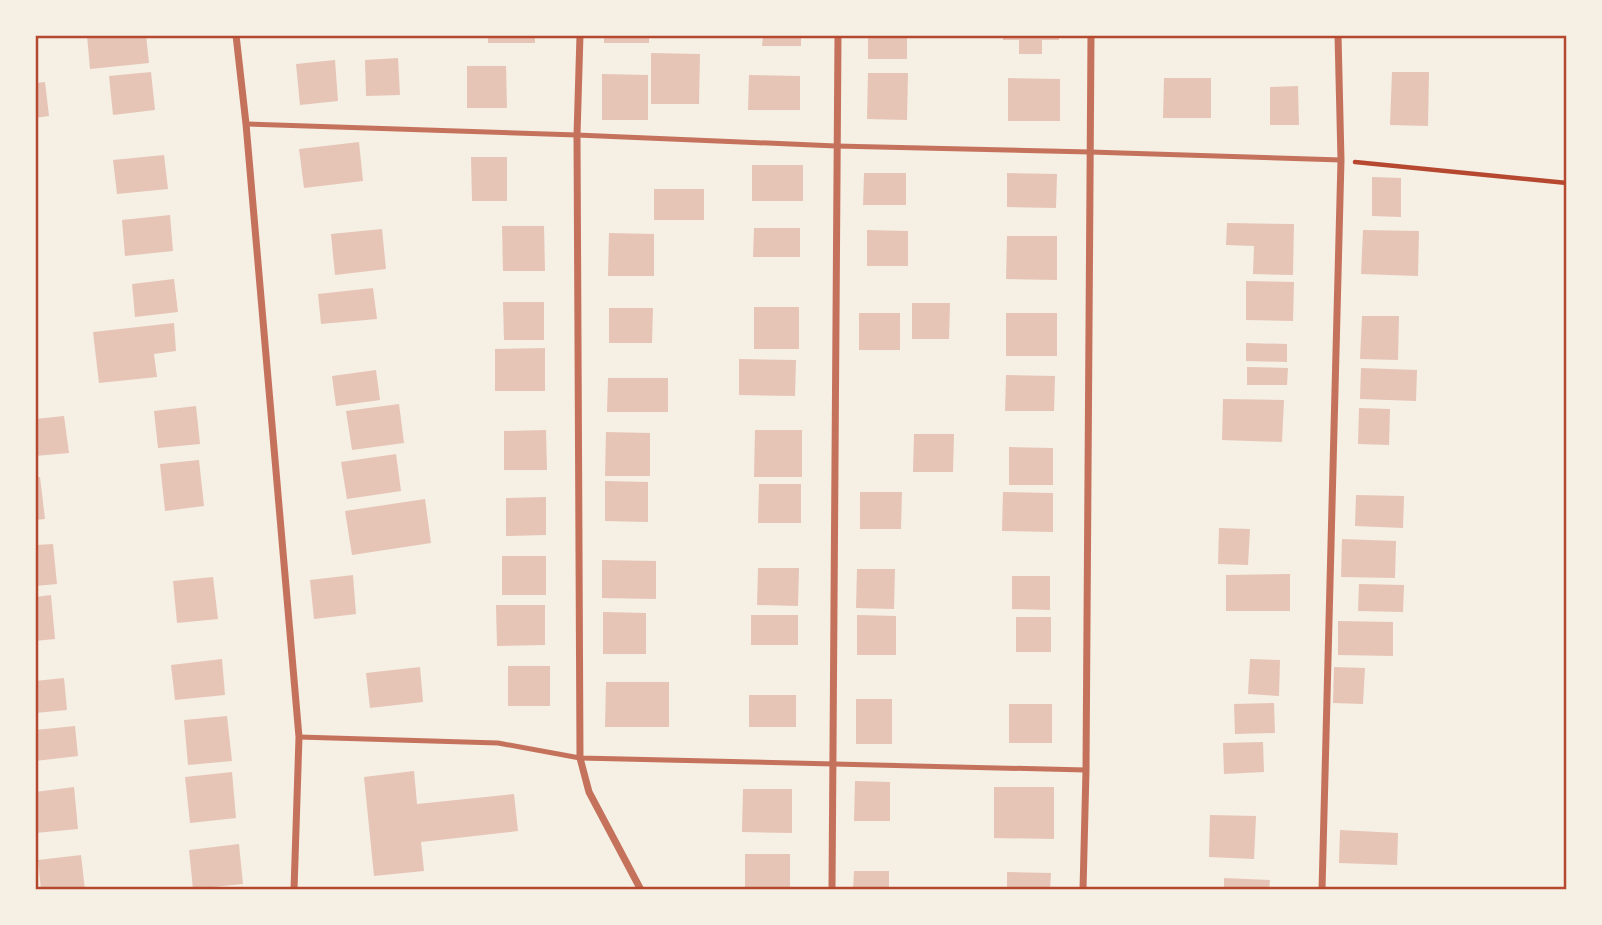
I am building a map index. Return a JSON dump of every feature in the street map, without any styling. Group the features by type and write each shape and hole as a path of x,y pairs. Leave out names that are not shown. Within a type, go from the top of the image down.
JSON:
{"street":[{"path":"236,35 299,737 294,890"},
{"path":"580,35 577,135 580,758 589,792 642,890"},
{"path":"832,890 838,35"},
{"path":"1083,890 1091,35"},
{"path":"1322,890 1341,160 1338,35"}],"lane":[{"path":"246,124 836,146 1341,160"},
{"path":"299,737 498,743 580,758 1086,770"}],"path":[{"path":"1341,160 1567,183"}],"building":[{"path":"87,35 146,35 149,63 90,69"},
{"path":"488,35 535,35 535,43 488,43"},
{"path":"604,35 649,35 649,43 604,43"},
{"path":"763,35 801,35 801,46 762,46"},
{"path":"868,35 907,35 907,59 868,59"},
{"path":"1003,35 1059,35 1059,40 1042,40 1042,54 1019,54 1019,40 1003,40"},
{"path":"651,53 700,54 699,104 651,104"},
{"path":"398,58 400,95 366,96 365,60"},
{"path":"335,60 338,101 300,105 296,64"},
{"path":"467,66 506,66 507,108 467,108"},
{"path":"151,72 155,110 113,115 109,76"},
{"path":"1392,72 1429,72 1428,126 1390,125"},
{"path":"868,73 908,73 907,120 867,119"},
{"path":"602,74 648,75 648,120 602,120"},
{"path":"749,75 800,76 800,110 748,110"},
{"path":"1008,78 1060,79 1060,121 1008,121"},
{"path":"1164,78 1211,78 1211,118 1163,118"},
{"path":"45,82 49,116 35,118 35,83"},
{"path":"1298,86 1299,125 1270,125 1270,87"},
{"path":"359,142 363,181 304,188 299,149"},
{"path":"164,155 168,189 117,194 113,160"},
{"path":"471,157 507,157 507,201 472,201"},
{"path":"752,165 803,165 803,201 752,201"},
{"path":"864,173 906,173 906,205 863,205"},
{"path":"1007,173 1057,174 1056,208 1007,207"},
{"path":"1372,177 1401,178 1401,217 1372,216"},
{"path":"654,189 704,189 704,220 654,220"},
{"path":"170,215 173,251 125,256 122,220"},
{"path":"1227,223 1294,224 1293,275 1253,274 1254,246 1226,245"},
{"path":"502,226 544,226 545,271 503,271"},
{"path":"754,228 800,228 800,257 753,257"},
{"path":"382,229 386,269 335,275 331,234"},
{"path":"867,230 908,231 908,266 867,266"},
{"path":"1363,230 1419,231 1418,276 1361,274"},
{"path":"609,233 654,234 654,276 608,276"},
{"path":"1007,236 1057,236 1057,280 1006,279"},
{"path":"174,279 178,312 135,317 132,284"},
{"path":"1246,281 1294,282 1293,321 1246,320"},
{"path":"373,288 377,319 321,324 318,294"},
{"path":"503,302 544,302 544,340 504,340"},
{"path":"912,303 950,303 949,339 912,339"},
{"path":"754,307 799,307 799,349 754,349"},
{"path":"609,308 653,308 652,343 609,343"},
{"path":"859,313 900,313 900,350 859,350"},
{"path":"1006,313 1057,313 1057,356 1006,356"},
{"path":"1362,316 1399,316 1398,360 1360,359"},
{"path":"174,323 176,351 154,354 157,377 99,383 93,332"},
{"path":"1246,343 1287,344 1287,362 1246,361"},
{"path":"545,348 545,391 495,391 495,349"},
{"path":"739,359 796,360 795,396 739,395"},
{"path":"1247,367 1288,368 1287,385 1247,385"},
{"path":"1361,368 1417,370 1416,401 1360,399"},
{"path":"376,370 380,400 336,406 332,376"},
{"path":"1006,375 1055,376 1054,411 1005,411"},
{"path":"608,378 668,378 668,412 607,412"},
{"path":"1223,399 1284,400 1282,442 1222,440"},
{"path":"399,404 404,443 352,450 346,411"},
{"path":"196,406 200,444 158,448 154,411"},
{"path":"1359,408 1390,409 1389,445 1358,444"},
{"path":"64,416 69,453 35,456 35,419"},
{"path":"546,430 547,470 504,470 504,431"},
{"path":"755,430 802,430 802,477 754,477"},
{"path":"606,432 650,433 650,476 605,476"},
{"path":"914,434 954,434 953,472 913,472"},
{"path":"1009,447 1053,448 1053,485 1009,485"},
{"path":"396,454 401,491 347,499 341,462"},
{"path":"199,460 204,506 165,511 160,464"},
{"path":"35,477 40,477 45,519 35,520"},
{"path":"605,481 648,482 648,522 605,521"},
{"path":"759,484 801,484 801,523 758,523"},
{"path":"860,492 902,492 901,529 860,529"},
{"path":"1003,492 1053,493 1053,532 1002,531"},
{"path":"1356,495 1404,496 1403,528 1355,526"},
{"path":"546,497 546,535 506,536 506,498"},
{"path":"425,499 431,543 352,555 345,511"},
{"path":"1219,528 1250,529 1248,565 1218,564"},
{"path":"1342,539 1396,541 1395,578 1341,577"},
{"path":"53,544 57,584 35,586 35,545"},
{"path":"502,556 546,556 546,595 502,595"},
{"path":"602,560 656,561 656,599 602,598"},
{"path":"758,568 799,568 798,606 757,605"},
{"path":"857,569 895,569 894,609 856,608"},
{"path":"1290,574 1290,611 1226,611 1226,575"},
{"path":"353,575 356,614 314,619 310,580"},
{"path":"1012,576 1050,576 1050,610 1012,609"},
{"path":"213,577 218,619 177,623 173,581"},
{"path":"1359,584 1404,585 1403,612 1358,611"},
{"path":"51,595 55,639 35,641 35,597"},
{"path":"496,605 545,605 545,645 497,646"},
{"path":"603,612 646,613 646,654 603,654"},
{"path":"751,615 798,615 798,645 751,645"},
{"path":"857,615 896,616 896,655 857,655"},
{"path":"1016,617 1051,617 1051,652 1016,652"},
{"path":"1338,621 1393,622 1393,656 1338,655"},
{"path":"222,659 225,695 175,700 171,665"},
{"path":"1250,659 1280,660 1279,696 1248,694"},
{"path":"508,666 550,666 550,706 508,706"},
{"path":"420,667 423,702 370,708 366,673"},
{"path":"1334,667 1365,668 1363,704 1333,703"},
{"path":"64,678 67,710 35,713 35,681"},
{"path":"606,682 669,682 669,727 605,727"},
{"path":"749,695 796,695 796,727 749,727"},
{"path":"856,699 892,699 892,744 856,744"},
{"path":"1274,703 1275,733 1235,734 1234,704"},
{"path":"1009,704 1052,704 1052,743 1009,743"},
{"path":"227,716 232,761 188,765 184,720"},
{"path":"75,726 78,756 35,761 35,730"},
{"path":"1263,742 1264,772 1224,774 1223,743"},
{"path":"414,771 417,804 514,794 518,831 421,842 424,871 374,876 364,777"},
{"path":"232,772 236,818 190,823 185,777"},
{"path":"855,781 890,782 890,821 854,821"},
{"path":"74,787 78,829 35,833 35,792"},
{"path":"994,787 1054,787 1054,839 994,838"},
{"path":"743,789 792,789 792,833 742,832"},
{"path":"1210,815 1256,816 1254,859 1209,857"},
{"path":"1340,830 1398,833 1397,865 1339,863"},
{"path":"239,844 243,884 193,889 189,850"},
{"path":"745,854 790,854 790,890 745,890"},
{"path":"81,855 85,890 41,890 38,860"},
{"path":"854,871 889,871 889,890 853,890"},
{"path":"1007,872 1051,873 1050,890 1007,890"},
{"path":"1224,878 1270,880 1269,890 1224,890"}]}
